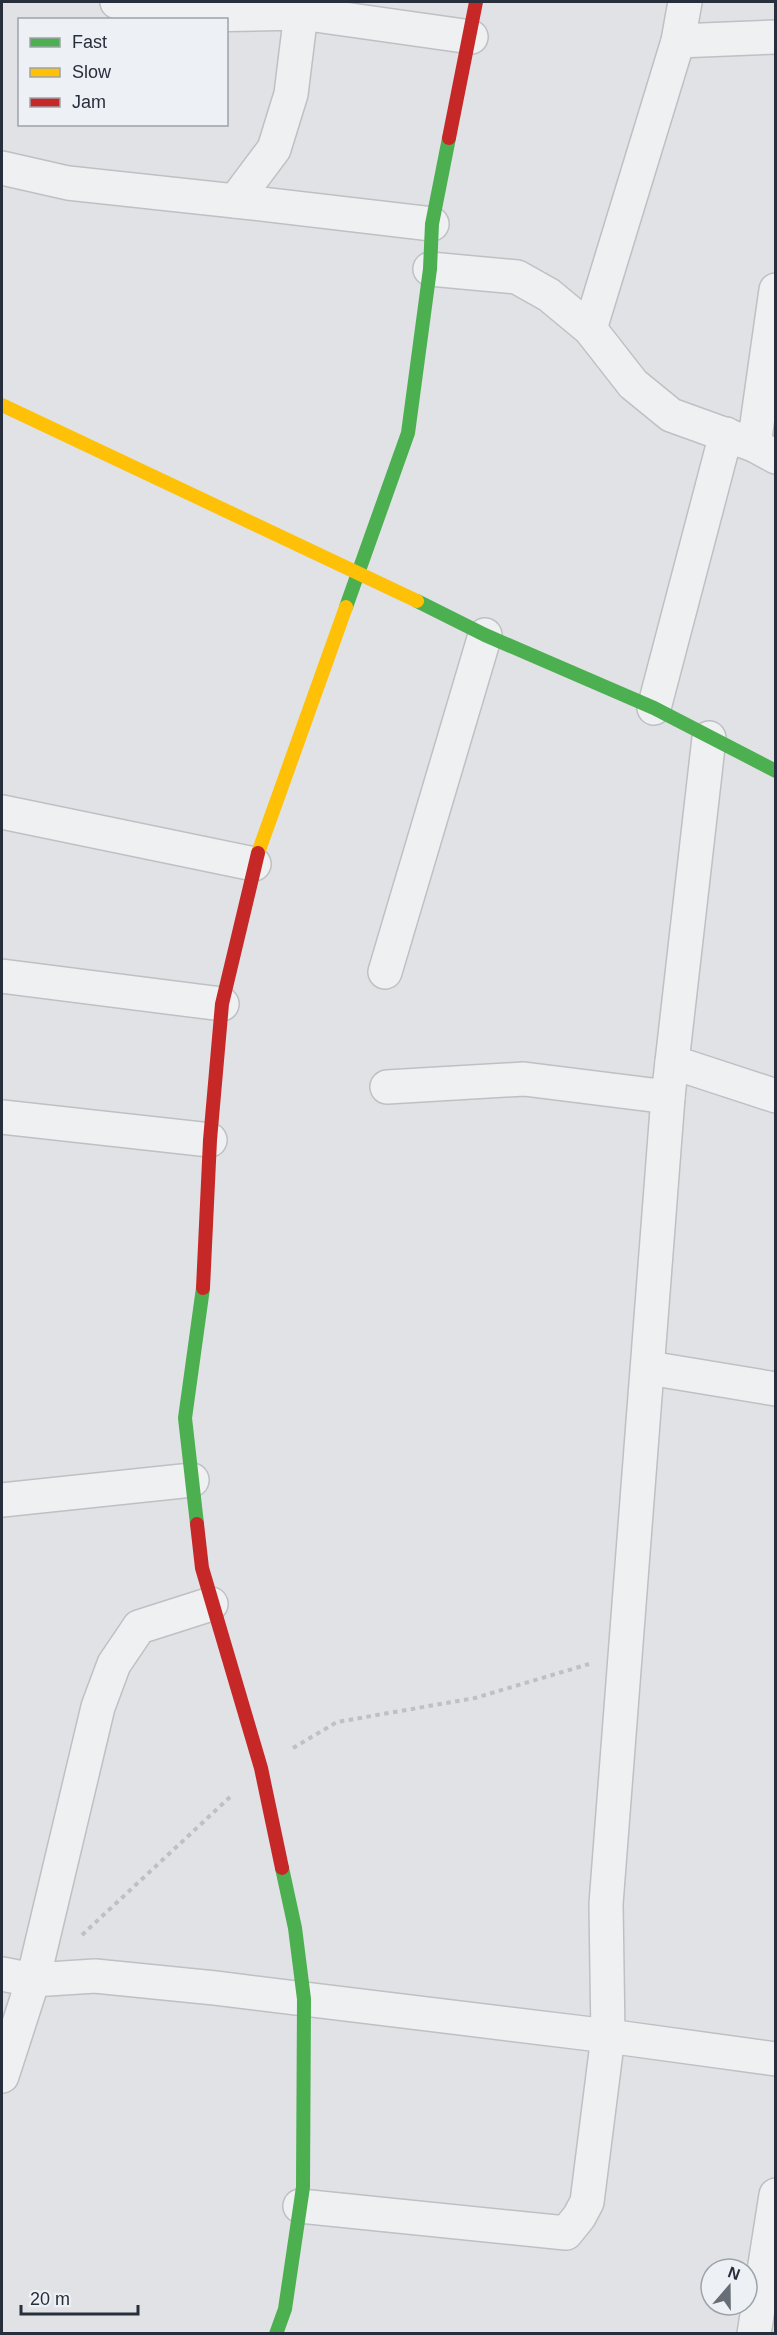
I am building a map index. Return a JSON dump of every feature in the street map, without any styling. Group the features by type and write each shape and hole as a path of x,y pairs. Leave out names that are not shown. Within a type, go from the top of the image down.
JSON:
{"street":[{"path":"117,2 200,15 289,8 471,36"},
{"path":"276,2334 285,2309 303,2187 304,1999 295,1928 261,1768 202,1568 186,1418 202,1310 210,1140 222,1004 254,864 408,434 430,269 432,224 477,2"},
{"path":"590,329 678,41 685,2"},
{"path":"236,201 274,148 291,94 289,8"},
{"path":"678,41 776,37"},
{"path":"2,168 68,183 432,224"},
{"path":"430,269 517,277 549,295 590,329 633,384 671,415 752,445"},
{"path":"654,708 752,445 776,290"},
{"path":"2,405 359,572 485,635 654,708 776,771"},
{"path":"385,972 485,635"},
{"path":"300,2206 566,2233 587,2202 608,2036 606,1904 649,1368 668,1097 709,738"},
{"path":"2,812 254,864"},
{"path":"2,976 222,1004"},
{"path":"672,1062 776,1096"},
{"path":"387,1088 524,1079 668,1097"},
{"path":"2,1118 210,1140"},
{"path":"649,1368 776,1389"},
{"path":"2,1500 192,1480"},
{"path":"2,2076 17,1977 98,1707 114,1664 139,1627 211,1604"},
{"path":"17,1977 95,1976 608,2036 776,2060"},
{"path":"754,2334 776,2195"}],"path":[{"path":"75,1941 261,1768 337,1722 475,1698 627,1653"}],"traffic: fast":[{"path":"346,607 408,433 430,269 432,224 449,138"},
{"path":"417,601 485,635 654,708 776,771"},
{"path":"197,1524 185,1418 203,1288"},
{"path":"276,2334 285,2309 303,2187 304,1999 295,1928 282,1868"}],"traffic: slow":[{"path":"2,405 417,601"},
{"path":"258,853 346,607"}],"traffic: jam":[{"path":"449,138 476,2"},
{"path":"203,1288 210,1140 222,1004 258,853"},
{"path":"197,1524 202,1568 261,1768 282,1868"}]}
